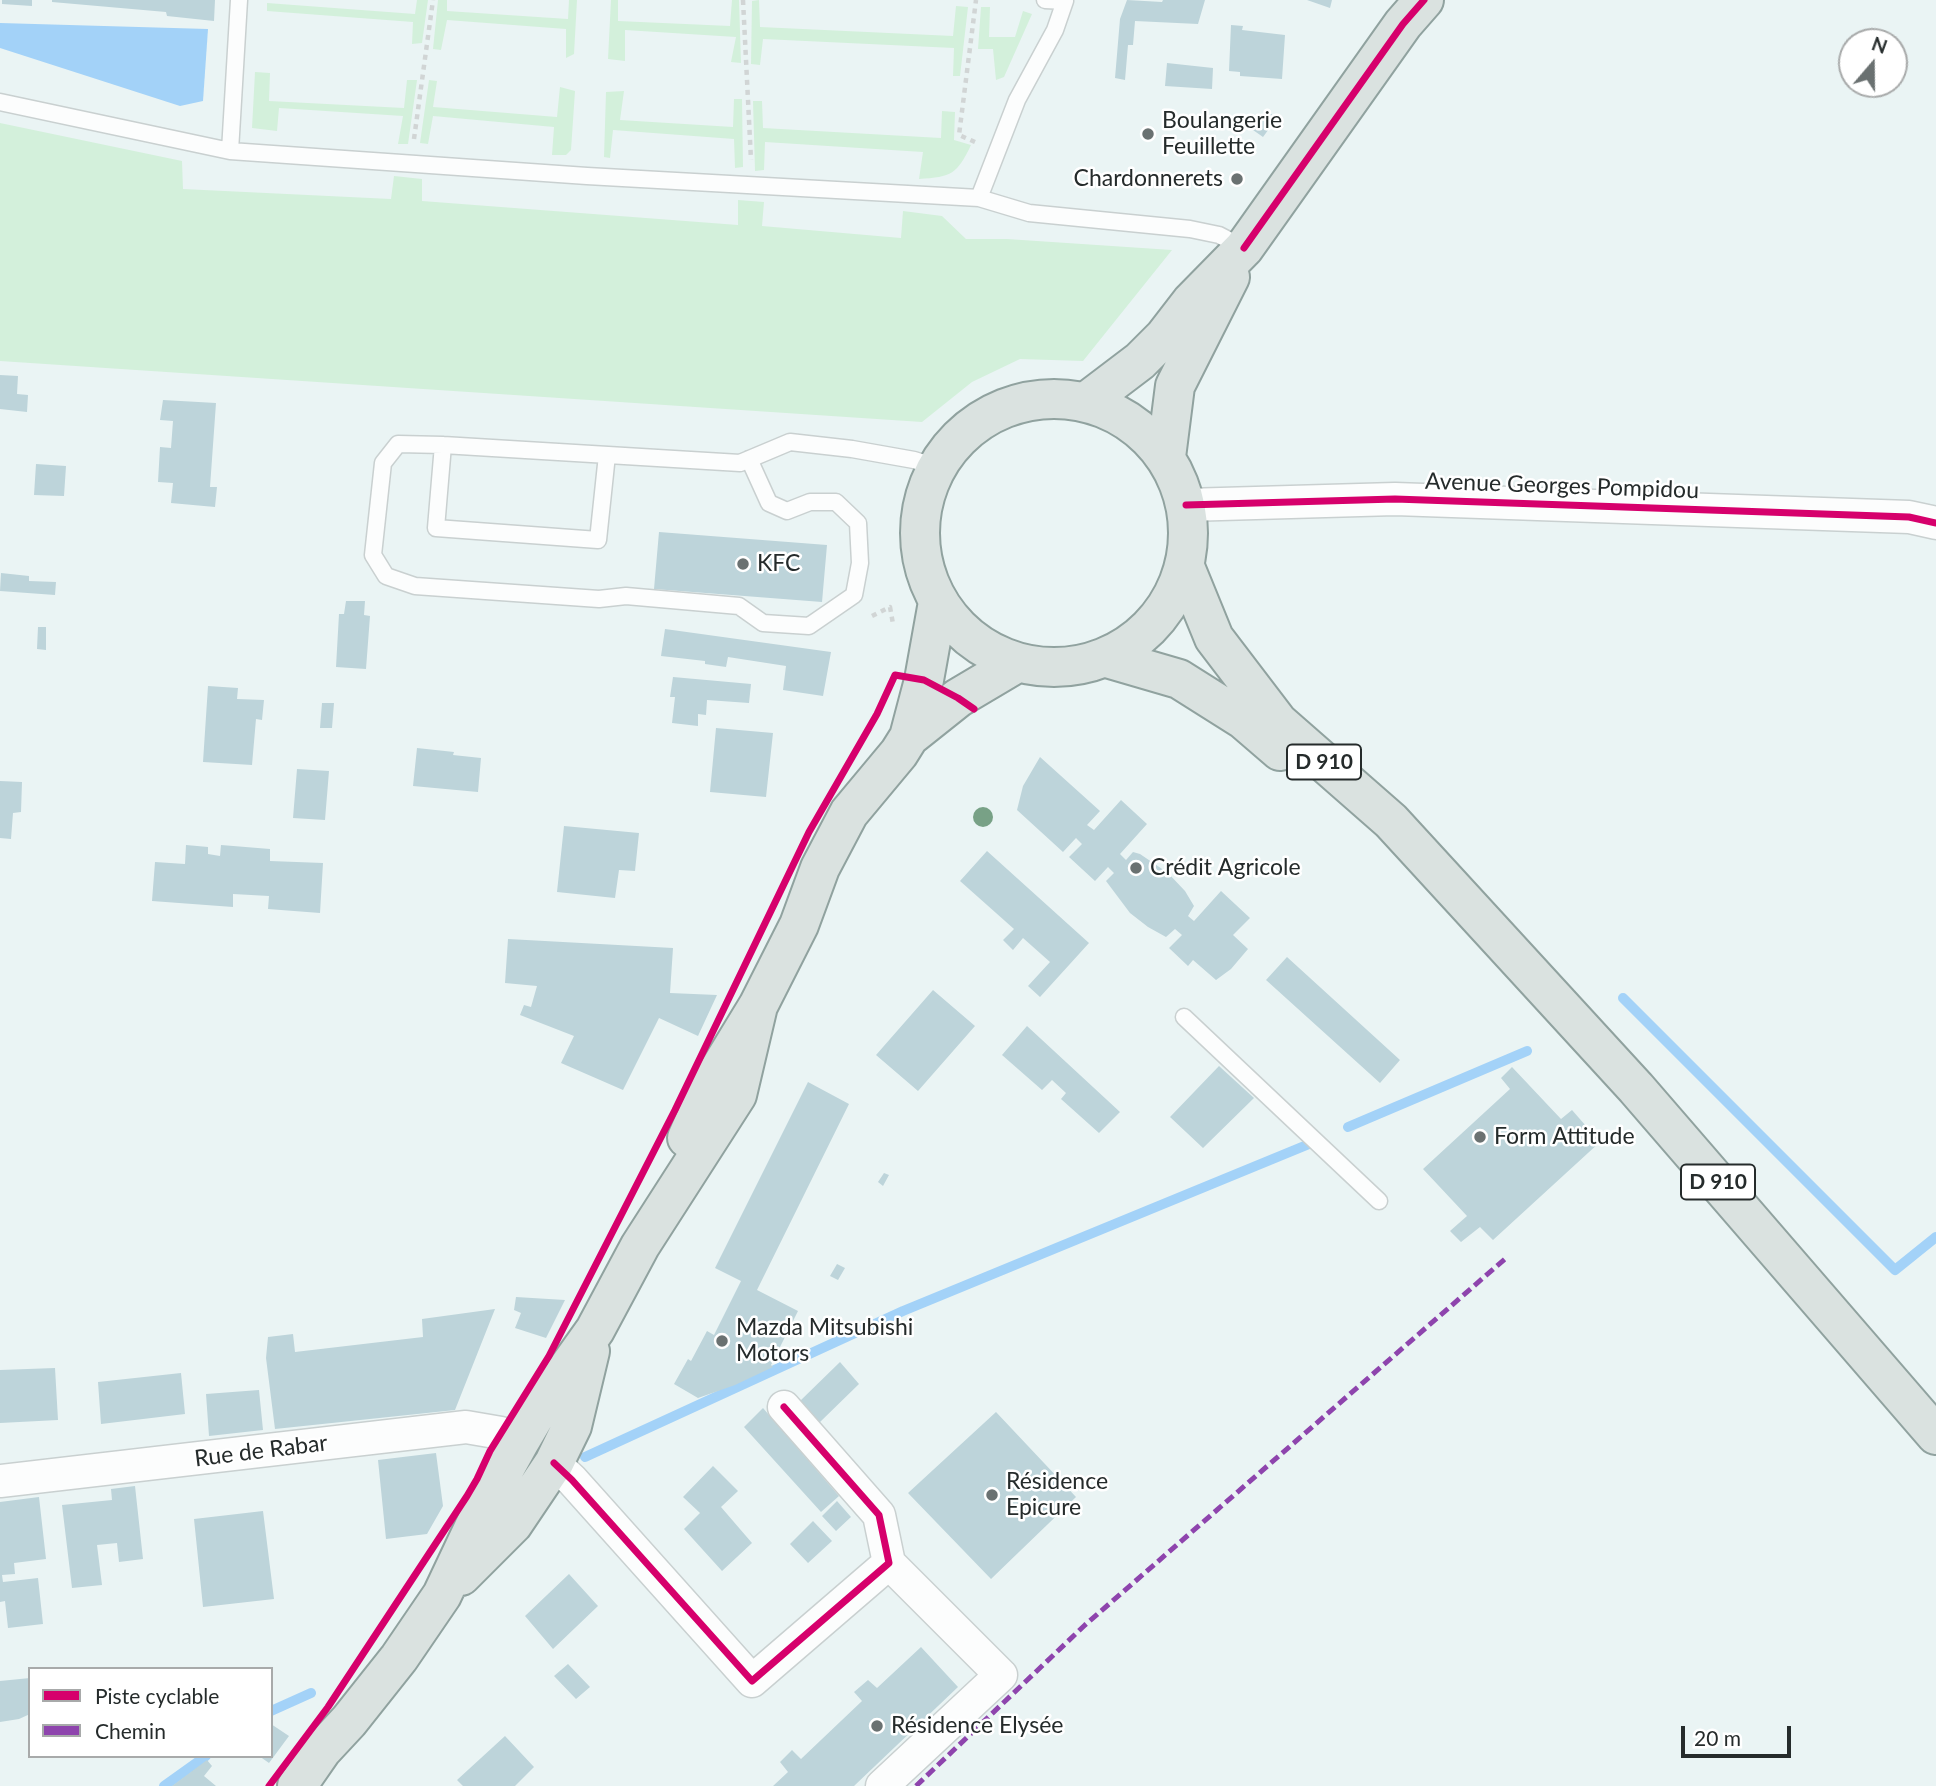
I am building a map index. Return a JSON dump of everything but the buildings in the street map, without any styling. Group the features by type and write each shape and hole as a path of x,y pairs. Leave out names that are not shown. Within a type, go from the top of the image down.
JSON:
{"main road":[{"path":"1086,402 1148,353 1191,302 1244,248 1403,24 1424,0"},
{"path":"1166,457 1175,386 1211,319 1244,248"},
{"path":"1049,398 1086,402 1117,414 1144,432 1166,457 1178,480 1186,505 1189,537 1185,567 1174,596 1156,622 1133,643 1107,657 1077,666 1047,668 1017,663 986,649 959,629 938,602 925,572 919,540 921,508 931,477 951,445 979,421 1013,404 1049,398"},
{"name":"D 910","path":"1185,567 1214,638 1278,722 1391,821 1636,1088 1936,1435"},
{"path":"297,1786 322,1751 399,1658 442,1595 513,1524 528,1466 556,1416 595,1330 640,1246 737,1095 758,1006 799,925 846,869 884,794 904,745 924,680 938,602"},
{"name":"D 910","path":"1107,657 1179,679 1244,720 1494,934"},
{"path":"904,745 958,698 1017,663"},
{"path":"320,1786 337,1760 349,1721"}],"street":[{"name":"Avenue Georges Pompidou","path":"1186,505 1395,499 1909,517 1936,523"},
{"path":"784,1407 879,1515 889,1563 1001,1675 882,1786"},
{"name":"Rue de Rabar","path":"0,1481 466,1427 501,1433 528,1466"},
{"path":"528,1466 581,1490 752,1681 889,1563"}],"lane":[{"path":"230,151 239,0"},
{"path":"979,198 1017,100 1055,30 1065,1 1045,0"},
{"path":"0,102 230,151 752,186 979,198 1029,213 1190,229 1219,235 1244,248"},
{"path":"749,459 769,503 787,511 810,502 836,502 858,523 860,563 854,595 809,626 763,623 739,606 626,596 599,599 415,586 386,576 373,555 383,463 398,444 740,463 749,459 790,442 899,457 937,467"},
{"path":"443,445 436,528 598,540 607,455"},
{"path":"1184,1017 1379,1201"}],"path":[{"path":"410,164 433,0"},
{"path":"743,0 752,186"},
{"path":"976,0 959,135 997,151"}],"green space":[{"path":"417,0 428,0 422,43 412,44 413,22 267,11 267,3 415,14"},
{"path":"438,0 447,0 447,11 568,19 569,0 577,0 574,54 566,58 566,29 447,20 441,50 433,49"},
{"path":"611,0 618,0 618,21 730,26 732,0 739,0 741,63 731,62 736,37 625,30 625,61 608,59"},
{"path":"759,0 760,27 953,36 956,6 968,7 960,76 953,76 954,48 763,39 760,65 751,64 752,1"},
{"path":"981,7 990,7 989,37 1015,37 1023,11 1032,14 1004,77 996,80 993,49 978,49"},
{"path":"255,72 270,73 269,101 404,108 407,80 417,80 408,144 398,144 403,116 279,108 277,131 252,128"},
{"path":"429,80 437,81 433,107 557,117 560,87 575,91 571,150 566,155 552,155 554,127 433,116 428,144 420,143"},
{"path":"624,91 620,120 733,127 734,99 742,99 743,167 735,168 734,139 613,130 610,158 604,157 606,92"},
{"path":"753,101 762,101 763,128 941,138 942,111 955,112 954,140 971,145 957,168 946,175 930,178 919,179 923,152 765,142 764,170 755,171"},
{"path":"0,123 182,161 183,189 391,199 394,176 422,179 422,201 738,225 738,200 764,202 762,226 901,238 903,211 942,216 966,239 1007,239 1172,250 1083,361 1020,359 972,382 922,422 0,361"}],"water":[{"path":"0,23 208,29 203,101 180,106 0,48"}],"waterway":[{"path":"1623,998 1895,1270 1936,1237"},
{"path":"1348,1127 1527,1051"},
{"path":"585,1457 903,1311 1314,1142"},
{"path":"273,1710 311,1693"},
{"path":"164,1786 203,1758"}],"marked path":[{"path":"916,1786 1085,1625 1506,1258"}],"cycle path":[{"path":"1244,248 1403,24 1424,0"},
{"path":"1186,505 1395,499 1909,517 1936,523"},
{"path":"269,1786 328,1707 467,1496 490,1451 549,1356 675,1110 809,832 877,714 895,675 924,680 974,709"},
{"path":"554,1463 752,1681 889,1563 879,1515 784,1407"}],"place":[{"name":"Boulangerie Feuillette","path":"1148,134"},
{"name":"Chardonnerets","path":"1237,179"},
{"name":"KFC","path":"743,564"},
{"name":"Crédit Agricole","path":"1136,868"},
{"name":"Form Attitude","path":"1480,1137"},
{"name":"Mazda Mitsubishi Motors","path":"722,1341"},
{"name":"Résidence Epicure","path":"992,1495"},
{"name":"Résidence Elysée","path":"877,1726"}]}
